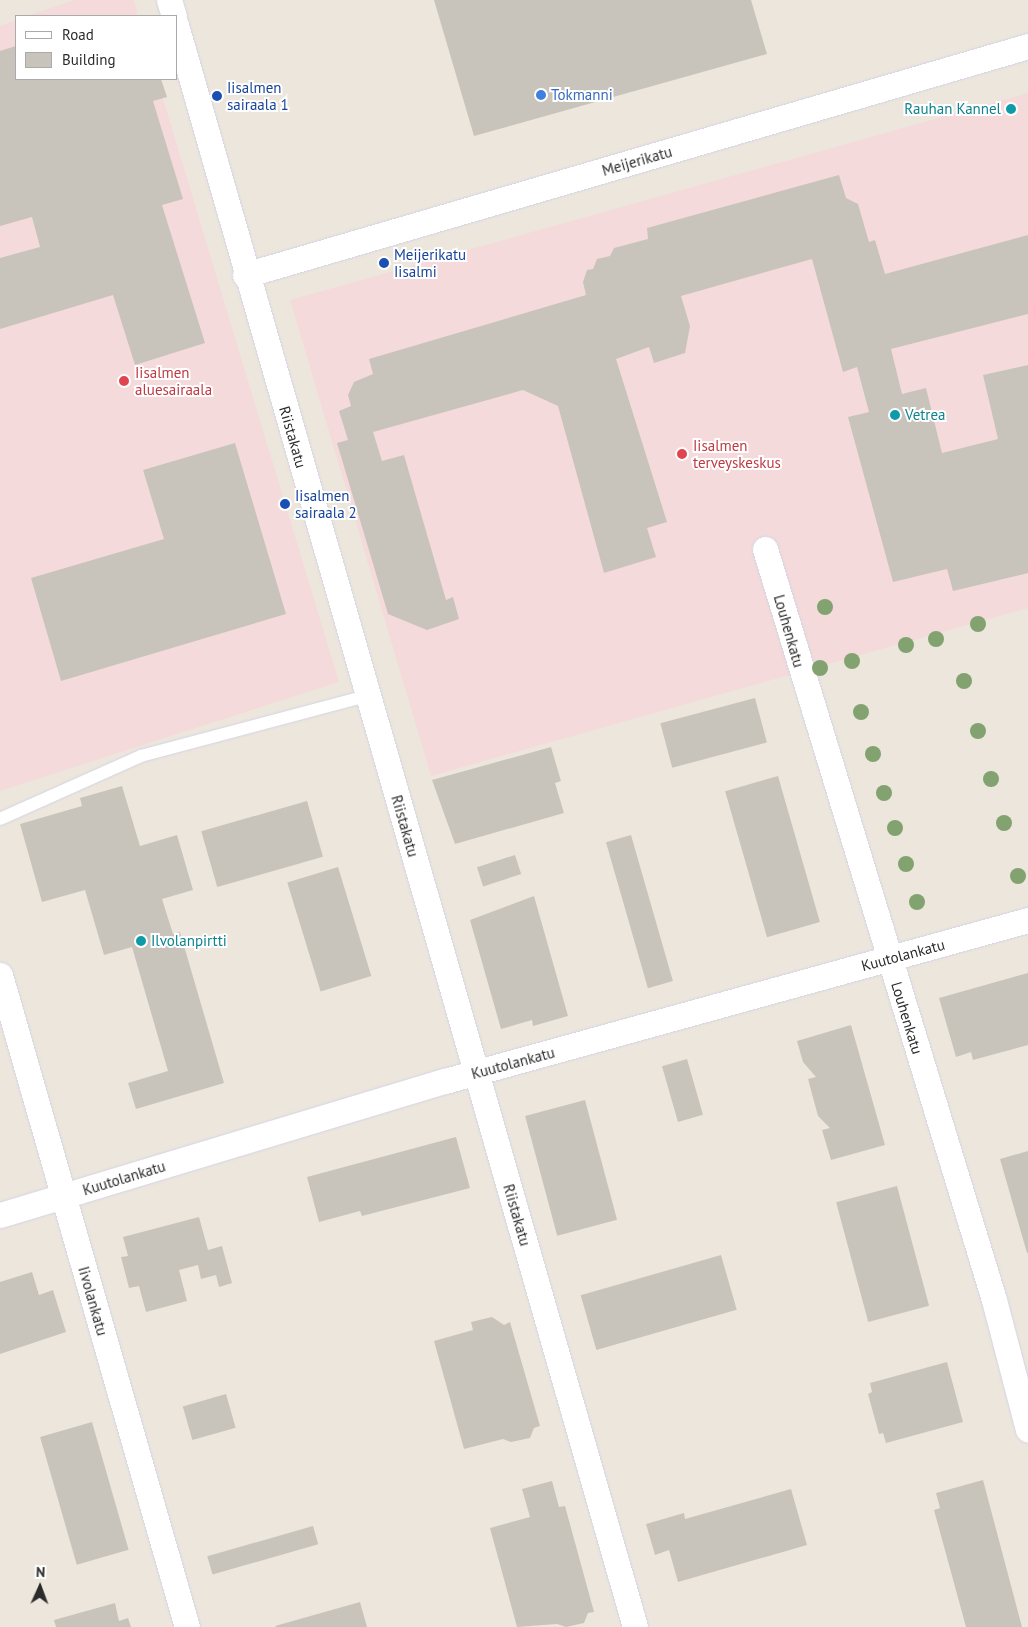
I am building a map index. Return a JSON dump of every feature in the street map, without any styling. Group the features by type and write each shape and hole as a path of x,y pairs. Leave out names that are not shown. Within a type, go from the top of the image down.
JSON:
{"street":[{"path":"170,0 174,15"},
{"name":"Riistakatu","path":"178,32 245,275 636,1627"},
{"name":"Meijerikatu","path":"245,275 1028,46"},
{"name":"Louhenkatu","path":"765,549 888,959 994,1300 1028,1430"},
{"name":"Kuutolankatu","path":"0,1215 476,1073 1028,920"},
{"name":"Iivolankatu","path":"0,975 187,1627"}],"lane":[{"path":"0,819 141,756 367,696"}],"shaded area":[{"path":"74,0 134,0 138,15 30,15"},
{"name":"Iisalmen aluesairaala","path":"15,20 15,80 157,80 339,682 0,791 0,26"},
{"name":"Iisalmen terveyskeskus","path":"1028,93 1028,608 431,776 290,300"}],"building":[{"name":"Tokmanni","path":"434,0 751,0 767,54 474,136"},
{"path":"15,46 15,80 161,80 167,97 153,101 183,199 162,205 205,343 135,365 113,295 0,329 0,258 40,247 32,217 0,226 0,51"},
{"path":"839,175 846,198 858,204 869,242 875,240 885,274 1028,235 1028,314 891,349 902,394 926,388 942,453 998,439 983,375 1028,365 1028,573 953,591 947,569 893,582 848,417 869,412 857,367 843,372 812,259 681,296 690,326 685,353 654,363 649,347 616,359 667,522 647,528 656,557 604,573 558,406 523,390 373,432 382,461 404,455 446,600 453,597 459,619 427,630 388,614 337,443 348,440 339,411 351,406 348,395 354,382 373,374 369,359 586,295 583,282 587,270 593,269 597,259 610,256 614,248 648,239 647,228"},
{"path":"235,443 286,614 61,681 31,578 164,539 143,470"},
{"path":"755,698 767,742 672,768 660,723"},
{"path":"551,747 561,781 555,783 564,813 455,844 432,780"},
{"path":"778,776 820,922 767,937 725,791"},
{"name":"Ilvolanpirtti","path":"122,786 140,846 177,835 193,890 162,899 173,934 180,932 224,1083 136,1109 128,1083 168,1071 132,947 104,955 85,890 42,902 20,824 82,806 80,798"},
{"path":"307,801 323,857 217,887 201,831"},
{"path":"631,835 673,981 648,988 606,842"},
{"path":"515,855 521,874 483,886 477,867"},
{"path":"338,867 371,976 321,992 287,882"},
{"path":"534,896 568,1016 533,1026 532,1020 501,1029 470,920"},
{"path":"1028,973 1028,1045 973,1060 971,1052 956,1057 939,998"},
{"path":"851,1025 885,1145 831,1160 822,1130 830,1128 818,1116 808,1079 816,1077 803,1062 797,1041"},
{"path":"687,1059 703,1115 678,1122 662,1066"},
{"path":"585,1100 617,1220 557,1236 525,1116"},
{"path":"456,1137 470,1188 362,1216 360,1211 319,1222 307,1177"},
{"path":"1028,1151 1028,1253 1027,1253 1000,1159"},
{"path":"897,1186 929,1306 868,1322 836,1202"},
{"path":"199,1217 208,1250 222,1246 232,1283 219,1287 216,1275 201,1279 198,1265 179,1270 187,1301 146,1312 139,1286 129,1288 121,1257 128,1256 123,1237"},
{"path":"721,1255 737,1310 596,1350 581,1295"},
{"path":"32,1272 39,1295 53,1290 66,1332 0,1354 0,1282"},
{"path":"492,1317 504,1325 510,1322 540,1426 534,1428 530,1438 511,1442 503,1439 464,1449 434,1341 473,1330 471,1322"},
{"path":"947,1362 963,1422 886,1443 883,1433 879,1434 868,1394 872,1392 870,1383"},
{"path":"226,1394 236,1428 192,1440 183,1406"},
{"path":"92,1422 129,1550 77,1565 40,1437"},
{"path":"983,1480 1022,1627 966,1627 934,1510 940,1508 936,1493"},
{"path":"552,1481 559,1507 565,1506 594,1612 588,1613 584,1623 566,1627 557,1624 517,1627 490,1528 530,1517 522,1489"},
{"path":"791,1489 807,1545 678,1582 669,1550 655,1555 646,1524 684,1513 685,1519"},
{"path":"313,1526 318,1544 212,1575 207,1556"},
{"path":"360,1602 367,1627 275,1626"},
{"path":"115,1603 119,1621 128,1618 131,1627 56,1627 54,1620"}],"place":[{"name":"Tokmanni","path":"541,95"},
{"name":"Iisalmen sairaala 1","path":"217,96"},
{"name":"Rauhan Kannel","path":"1011,109"},
{"name":"Meijerikatu Iisalmi","path":"384,263"},
{"name":"Iisalmen aluesairaala","path":"124,381"},
{"name":"Vetrea","path":"895,415"},
{"name":"Iisalmen terveyskeskus","path":"682,454"},
{"name":"Iisalmen sairaala 2","path":"285,504"},
{"name":"Ilvolanpirtti","path":"141,941"}]}
